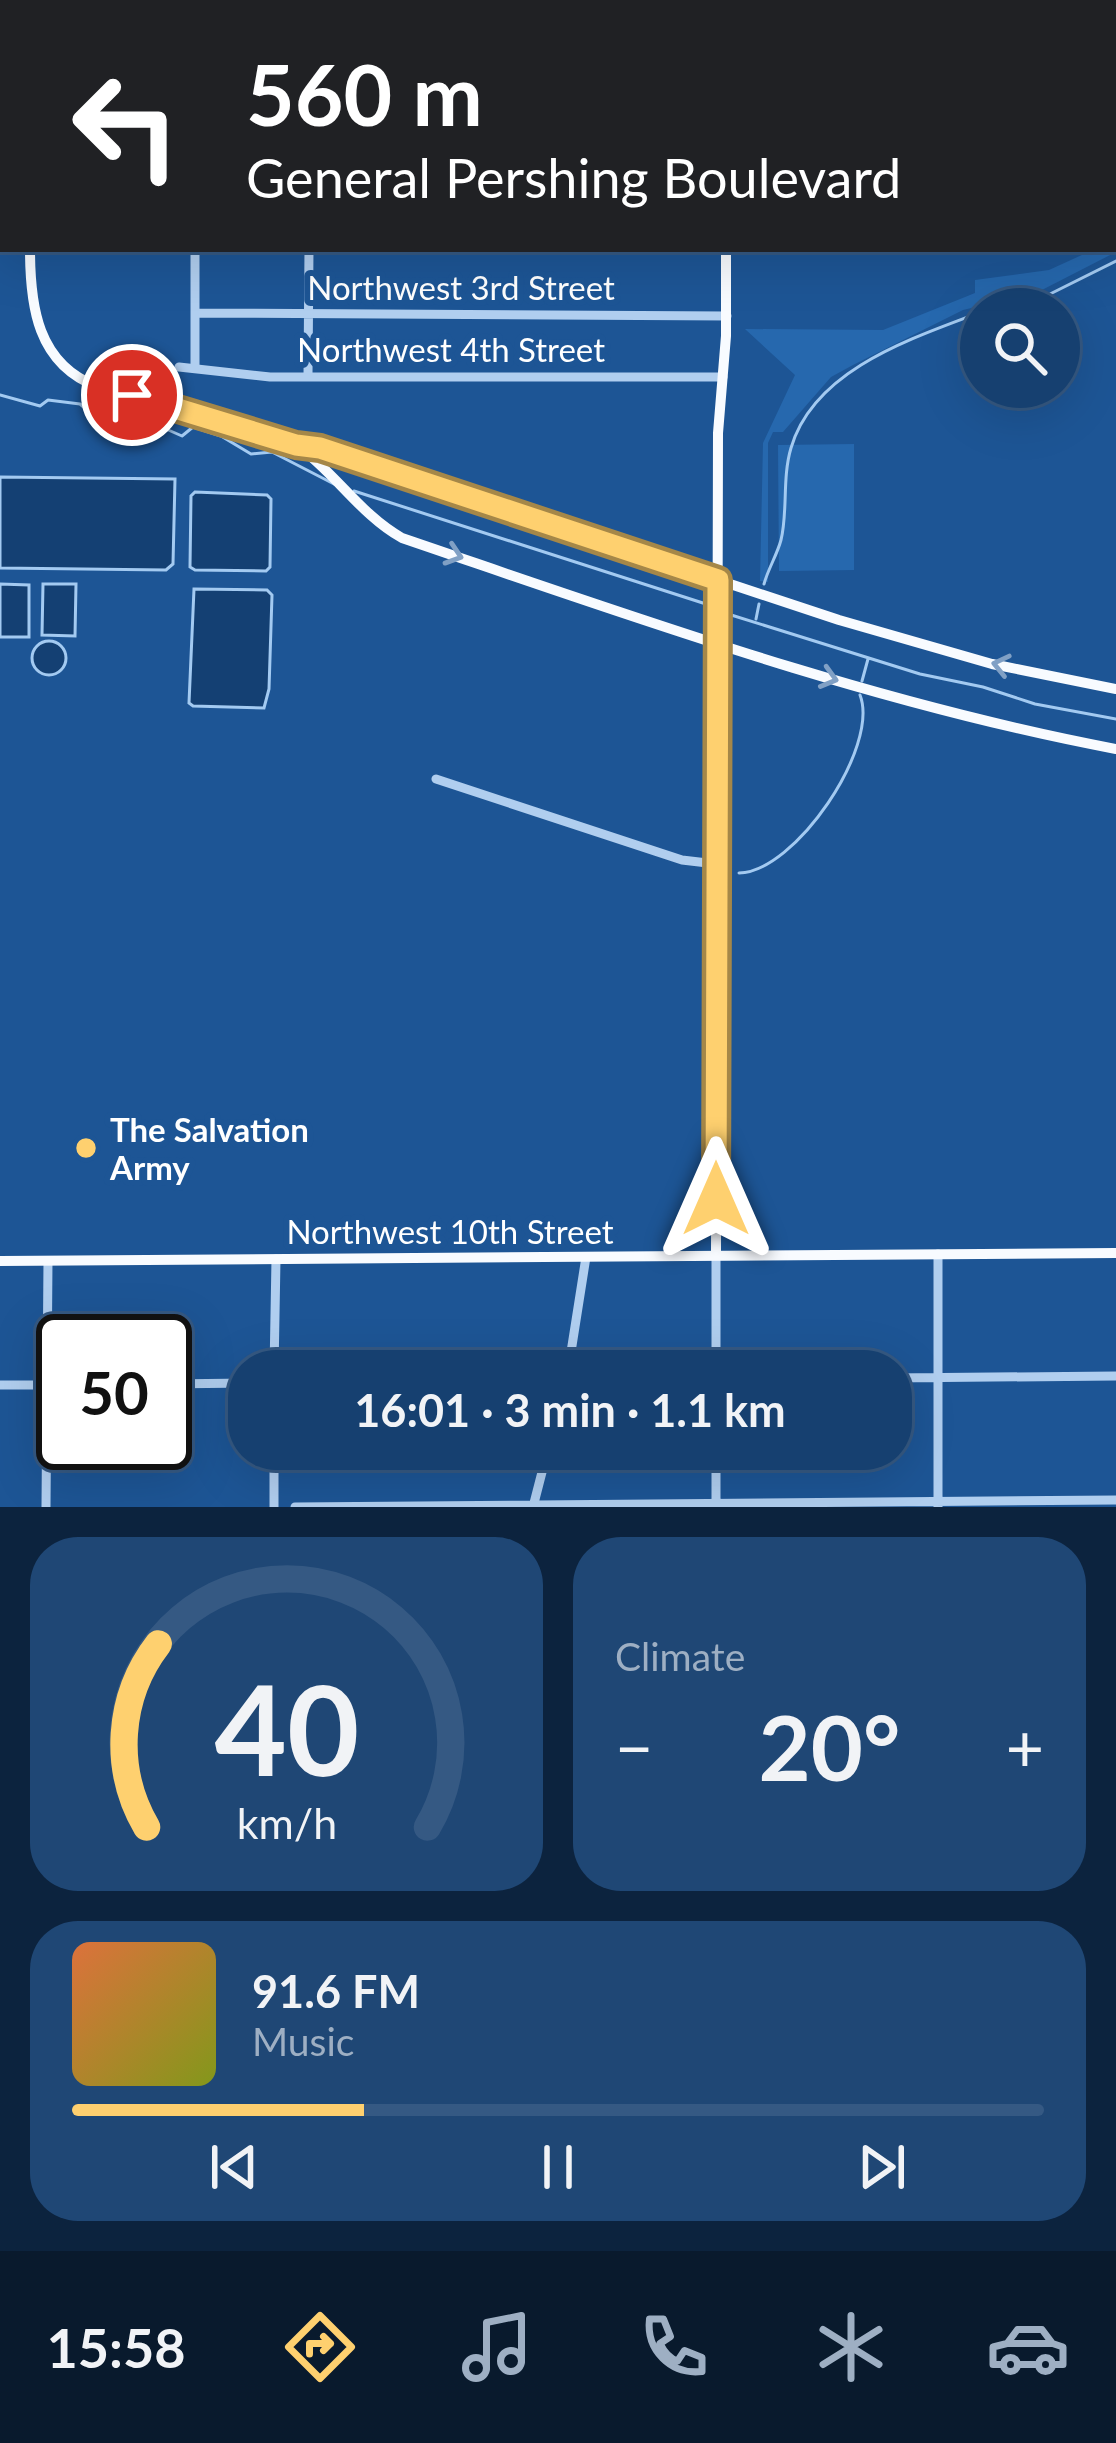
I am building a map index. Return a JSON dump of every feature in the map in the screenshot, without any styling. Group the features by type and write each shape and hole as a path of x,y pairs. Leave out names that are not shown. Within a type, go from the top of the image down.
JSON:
{"main road":[{"path":"30,252 31,301 37,325 49,349 77,376 97,387 173,404 357,460 718,580 992,664 1116,688"},
{"path":"716,1256 718,433 727,252"},
{"path":"296,445 380,524 402,538 976,721 1116,749"},
{"path":"339,481 344,466 357,460"},
{"name":"Northwest 10th Street","path":"0,1261 1116,1253"}],"street":[{"path":"195,252 195,367"},
{"path":"308,376 309,252"},
{"name":"Northwest 3rd Street","path":"195,313 727,316"},
{"path":"726,336 743,337"},
{"name":"Northwest 4th Street","path":"179,367 271,377 723,377"},
{"path":"436,779 682,860 716,864"},
{"path":"938,1254 938,1504"},
{"path":"716,1256 716,1350"},
{"path":"571,1350 586,1257"},
{"path":"274,1350 276,1259"},
{"path":"47,1261 47,1314"},
{"path":"912,1378 1116,1376"},
{"path":"192,1384 228,1383"},
{"path":"0,1385 36,1385"},
{"path":"46,1470 46,1507"},
{"path":"274,1470 274,1507"},
{"path":"533,1506 542,1470"},
{"path":"716,1470 716,1505"},
{"path":"295,1507 1116,1500"}],"shaded area":[{"path":"1088,252 1116,252 1046,288 975,288 975,280 1049,270"},
{"path":"960,299 960,312 831,377 783,432 773,432 768,443 768,582 760,581 763,443 795,375 745,329 883,330"},
{"path":"854,444 854,570 779,571 778,445"},
{"path":"0,477 175,479 173,564 166,570 0,568"},
{"path":"195,492 267,495 271,499 270,567 266,571 190,567 191,496"},
{"path":"0,584 29,585 29,637 0,637"},
{"path":"43,584 76,584 75,636 42,635"},
{"path":"194,589 267,590 272,595 269,689 264,708 189,703"},
{"path":"49,641 61,646 66,658 61,670 49,675 37,670 32,658 37,646"}],"waterway":[{"path":"1062,288 1116,261"},
{"path":"764,584 781,540 791,448 803,421 821,397 869,360 960,320"},
{"path":"0,395 40,406 48,400 80,404 87,410 125,411 182,436 193,427 221,436 251,454 272,452 334,484"},
{"path":"354,491 706,604"},
{"path":"756,619 759,604"},
{"path":"728,614 920,674 1116,719"},
{"path":"862,681 868,659"},
{"path":"739,873 761,867 784,852 828,803 857,745 863,718 860,695"}],"place":[{"name":"The Salvation Army","path":"86,1148"}],"route":[{"path":"132,395 296,445 320,448 718,580 716,1199"}]}
